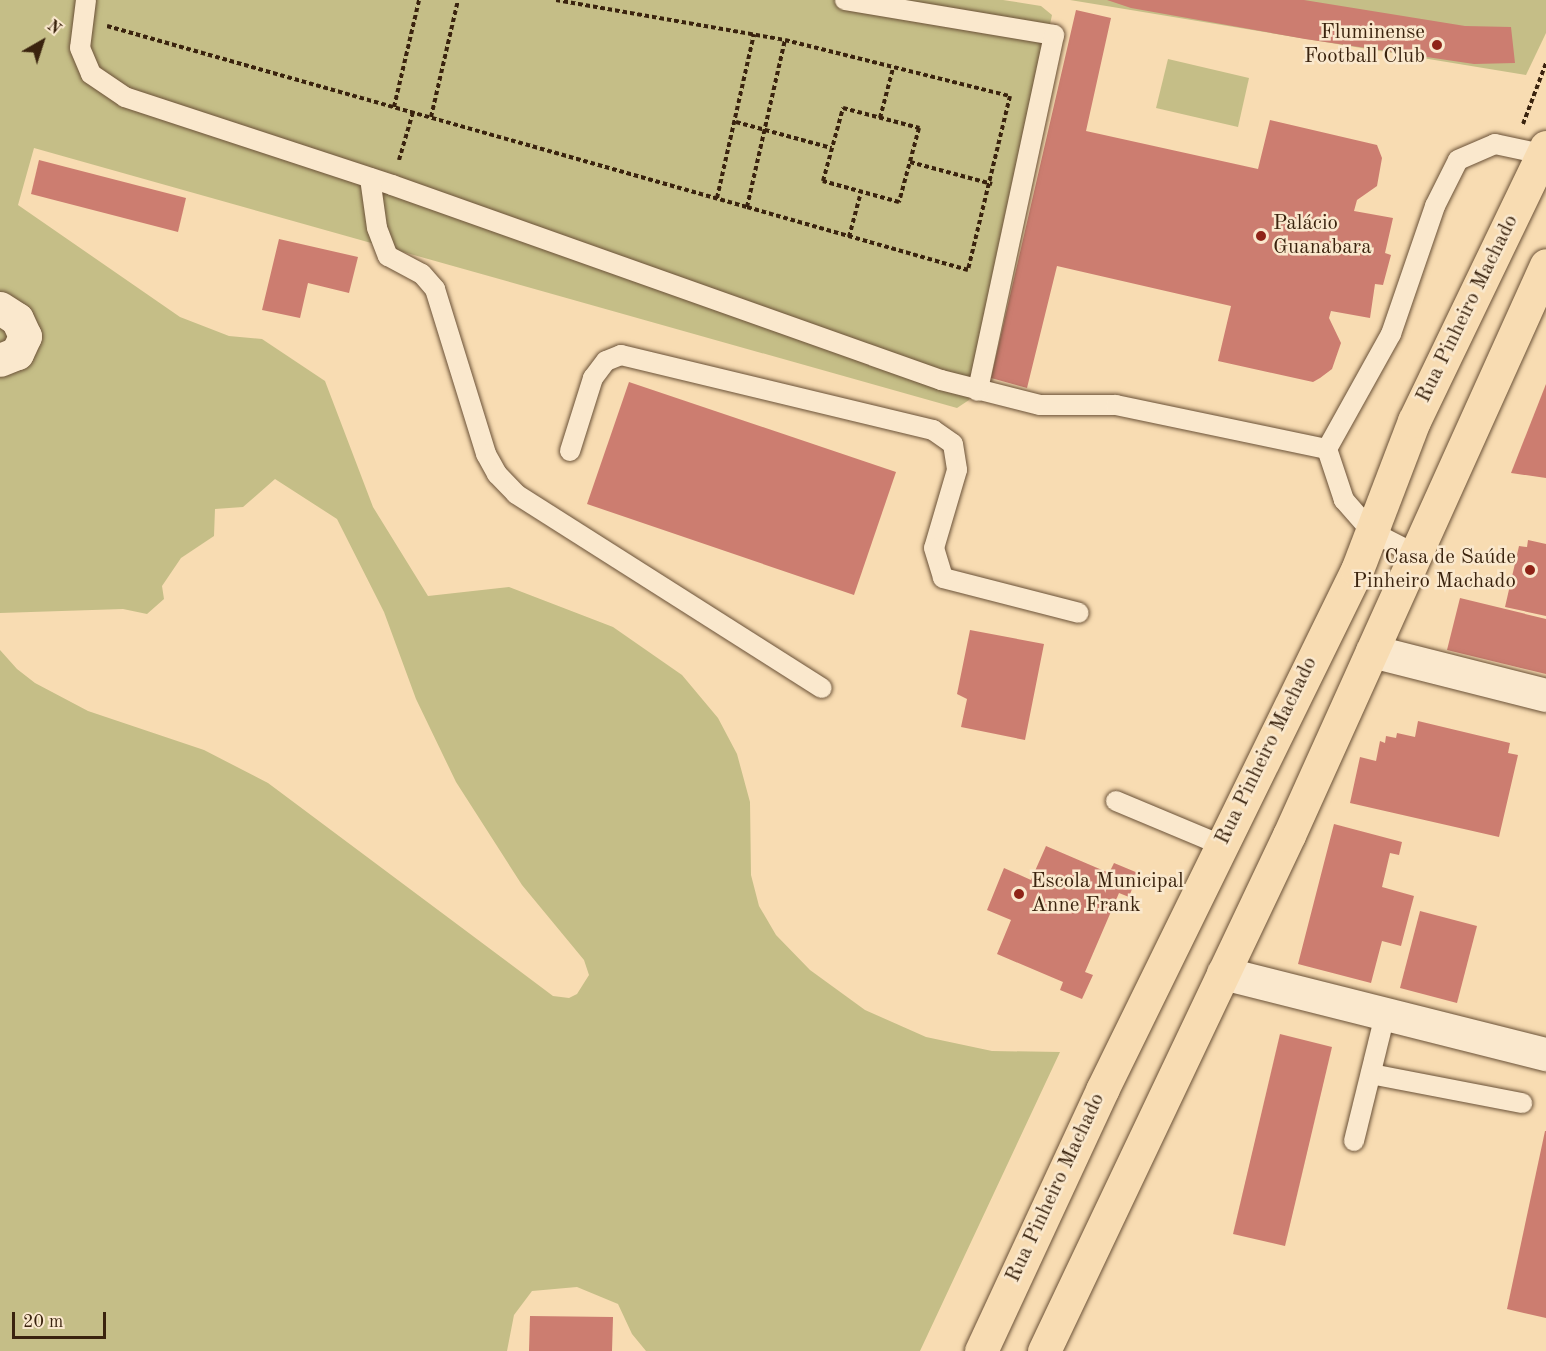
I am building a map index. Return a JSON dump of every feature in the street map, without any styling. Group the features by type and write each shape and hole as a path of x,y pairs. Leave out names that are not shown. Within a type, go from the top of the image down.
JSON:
{"main road":[{"name":"Rua Pinheiro Machado","path":"981,1351 1372,532 1414,421 1544,151"},
{"path":"1044,1351 1223,973 1415,554 1539,296 1546,265"}],"street":[{"path":"0,308 17,319 25,336 18,353 0,360"},
{"path":"1372,651 1546,695"},
{"path":"1223,973 1546,1054"}],"lane":[{"path":"845,0 1054,35 978,391"},
{"path":"85,9 80,48 92,74 125,97 392,185 978,391 1040,405 1116,405 1327,449"},
{"path":"1415,554 1372,532 1344,500 1327,449 1391,334 1435,206 1458,160 1495,144 1544,151"},
{"path":"370,178 377,228 388,256 422,274 435,289 486,454 497,474 516,494 822,688"},
{"path":"570,451 593,378 606,361 621,355 933,430 953,444 957,470 934,548 943,578 1079,613"},
{"path":"1116,801 1221,845"},
{"path":"1354,1142 1385,1015"},
{"path":"1371,1074 1522,1103"}],"path":[{"path":"394,107 419,0"},
{"path":"431,117 458,0"},
{"path":"85,9 394,107 968,270 1010,96 785,40 556,0"},
{"path":"717,198 736,122 754,34"},
{"path":"747,207 785,40"},
{"path":"880,118 893,68"},
{"path":"843,108 880,118 919,128 899,202 823,181 843,108"},
{"path":"392,185 413,112"},
{"path":"736,122 832,147"},
{"path":"910,162 1022,192"},
{"path":"849,237 861,192"}],"shaded area":[{"path":"0,0 1003,0 1041,6 1052,15 969,400 957,408 34,148 18,205 180,317 229,336 262,339 325,381 373,507 428,596 509,587 613,627 682,675 718,718 737,754 750,802 751,875 759,906 776,935 810,970 865,1010 926,1037 992,1051 1060,1052 920,1351 646,1351 632,1334 618,1304 577,1287 532,1291 514,1315 507,1351 0,1351 0,650 17,669 35,683 88,711 204,750 268,783 553,996 569,998 577,994 589,975 584,960 522,885 456,782 416,699 384,612 337,519 275,479 243,507 215,509 214,536 181,558 162,586 164,599 147,614 123,609 0,613"},
{"name":"Fluminense Football Club","path":"1070,0 1546,0 1546,33 1526,75"},
{"path":"1168,59 1249,78 1238,127 1156,108"}],"building":[{"name":"Fluminense Football Club","path":"1107,0 1304,0 1465,26 1511,27 1515,63 1474,64 1305,39 1131,8"},
{"name":"Palácio Guanabara","path":"1076,10 1111,18 1086,131 1258,169 1270,120 1377,145 1382,158 1377,186 1357,200 1354,211 1393,218 1385,253 1391,255 1383,285 1375,284 1370,318 1331,311 1329,318 1341,343 1332,369 1320,378 1313,382 1218,361 1231,306 1057,266 1027,388 991,378"},
{"path":"39,160 186,198 178,232 31,194"},
{"path":"279,239 358,257 349,293 308,283 300,318 262,310"},
{"path":"629,382 896,472 854,595 587,504"},
{"path":"1546,384 1546,478 1511,473"},
{"name":"Casa de Saúde Pinheiro Machado","path":"1528,540 1546,544 1546,616 1505,607 1519,546 1527,547"},
{"path":"1460,598 1546,619 1546,674 1447,650"},
{"path":"970,630 1044,644 1025,740 961,727 967,699 957,694"},
{"path":"1418,721 1510,743 1508,753 1518,755 1499,837 1350,803 1360,757 1376,761 1380,741 1385,743 1386,736 1396,738 1397,733 1415,737"},
{"path":"1334,824 1402,842 1399,855 1390,853 1382,887 1414,896 1401,946 1382,941 1371,983 1298,964"},
{"path":"1046,846 1109,873 1114,863 1138,873 1129,897 1119,893 1085,972 1093,975 1082,999 1060,990 1063,982 997,954 1011,920 987,910 1004,868 1031,880"},
{"path":"1420,911 1477,926 1457,1003 1400,988"},
{"path":"1280,1034 1332,1047 1285,1246 1233,1234"},
{"path":"1546,1131 1546,1318 1507,1309"},
{"path":"530,1316 613,1317 612,1351 529,1351"}],"place":[{"name":"Fluminense Football Club","path":"1437,45"},
{"name":"Palácio Guanabara","path":"1261,236"},
{"name":"Casa de Saúde Pinheiro Machado","path":"1530,570"},
{"name":"Escola Municipal Anne Frank","path":"1019,894"}]}
